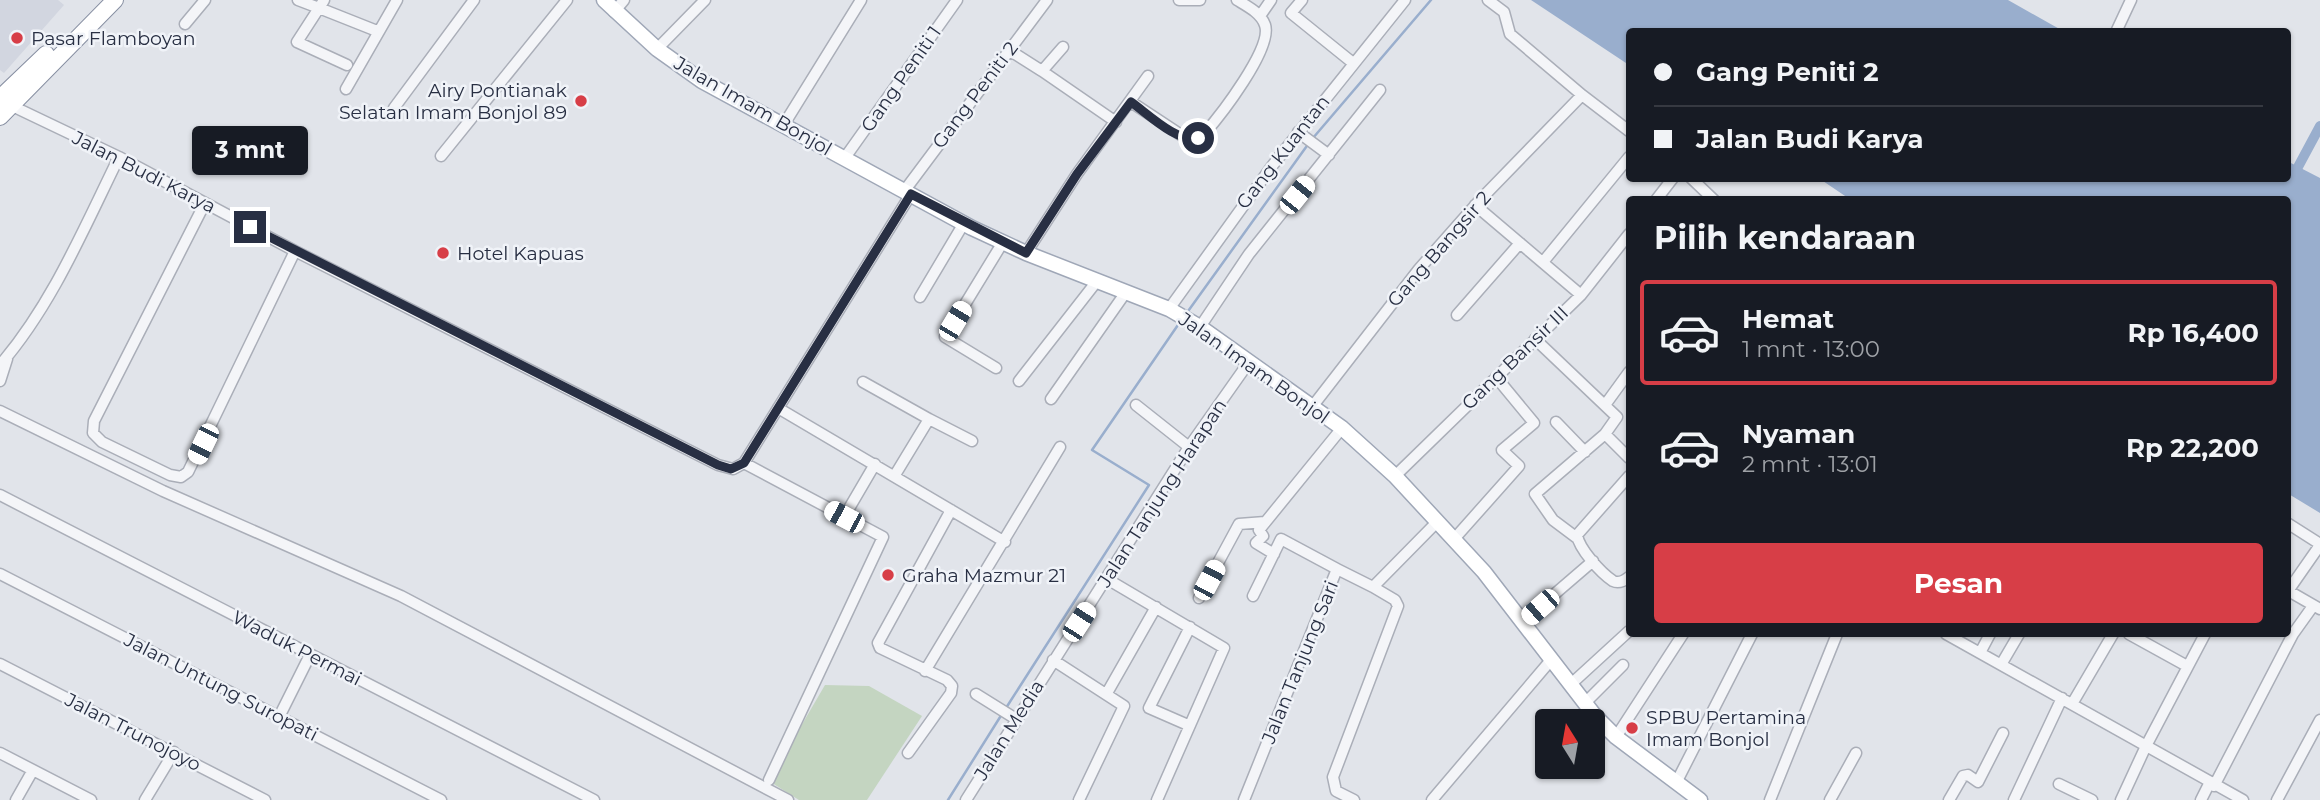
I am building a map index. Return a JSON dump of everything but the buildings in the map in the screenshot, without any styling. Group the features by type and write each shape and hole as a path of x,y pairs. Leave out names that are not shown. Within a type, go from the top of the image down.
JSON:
{"highway":[{"path":"3,105 99,0"},
{"path":"3,105 115,0"}],"main road":[{"name":"Jalan Imam Bonjol","path":"604,0 619,6 657,49 702,81 964,223 1026,253 1170,310 1198,325 1342,428 1395,476 1455,538 1584,704 1615,737 1700,800"}],"street":[{"path":"185,24 205,0"},
{"path":"298,0 321,4 377,31"},
{"path":"346,89 397,0"},
{"path":"394,108 474,0"},
{"path":"441,156 567,0"},
{"path":"657,49 705,0"},
{"path":"783,126 861,0"},
{"name":"Gang Peniti 1","path":"844,159 957,0"},
{"name":"Gang Peniti 2","path":"908,192 1047,0"},
{"path":"1181,0 1200,0"},
{"path":"1131,102 1179,135 1192,139 1201,136 1237,89 1265,42 1266,29 1260,16 1237,0"},
{"path":"1260,16 1272,0"},
{"path":"1302,0 1292,13 1353,63"},
{"name":"Gang Kuantan","path":"1170,310 1223,230 1302,135 1353,63 1405,0"},
{"path":"1488,0 1504,12 1510,34 1580,98 1626,129"},
{"path":"2118,28 2131,0"},
{"path":"321,4 297,42 347,65"},
{"path":"1042,71 1063,47"},
{"path":"1009,50 1116,122"},
{"path":"1026,253 1077,174 1148,76"},
{"path":"1198,325 1327,153 1380,90"},
{"name":"Gang Bangsir 2","path":"1312,407 1419,269 1475,205 1580,98"},
{"name":"Jalan Budi Karya","path":"3,105 119,157 295,251 718,465 731,469 744,463"},
{"path":"1302,135 1327,153"},
{"path":"0,381 4,361 55,285 119,157"},
{"path":"1543,262 1626,161"},
{"path":"1659,196 1670,182"},
{"path":"1694,182 1710,196"},
{"path":"769,780 883,537 744,463 908,192"},
{"path":"205,203 94,421 93,433 102,442 170,475 181,477 188,472 295,251"},
{"path":"1475,205 1581,295"},
{"path":"920,297 964,223"},
{"name":"Gang Bansir III","path":"1395,476 1581,295 1626,238"},
{"path":"996,368 945,337 1003,242"},
{"path":"1457,315 1520,243"},
{"path":"1019,381 1097,281"},
{"path":"1051,399 1126,292"},
{"path":"1535,339 1617,418 1585,452 1535,494 1553,520 1577,538 1593,561 1614,581 1621,582 1626,579"},
{"name":"Jalan Tanjung Harapan","path":"1053,660 1189,447 1249,362"},
{"path":"1605,405 1626,376"},
{"path":"1455,538 1519,466 1502,450 1534,423 1496,377"},
{"path":"863,382 972,441"},
{"path":"1136,405 1189,447"},
{"path":"778,408 1004,542"},
{"path":"0,411 163,491 401,596 788,800"},
{"path":"895,475 929,419"},
{"path":"1556,422 1585,452"},
{"path":"1274,554 1256,543 1263,536 1262,526 1342,428"},
{"path":"1605,433 1626,455"},
{"path":"925,671 1060,447"},
{"path":"844,517 875,464"},
{"path":"1577,538 1578,532 1626,480"},
{"name":"Waduk Permai","path":"0,495 594,800"},
{"path":"908,753 951,691 949,681 880,648 878,643 951,510"},
{"path":"1373,587 1437,521"},
{"path":"1199,598 1239,524 1262,526"},
{"path":"2291,526 2320,544 2291,586"},
{"path":"1253,596 1281,539 1338,569"},
{"path":"1522,622 1593,561"},
{"name":"Jalan Tanjung Sari","path":"1244,800 1338,569 1395,600 1398,606 1339,760 1334,777 1334,796"},
{"name":"Jalan Untung Suropati","path":"0,574 441,800"},
{"path":"1107,579 1224,648 1157,800"},
{"path":"2201,800 2288,643 2316,608 2291,592"},
{"path":"1107,693 1156,607"},
{"path":"1188,725 1149,708 1190,627"},
{"path":"1570,685 1626,634"},
{"path":"1615,737 1681,637"},
{"path":"1676,783 1750,637"},
{"path":"1770,800 1836,637"},
{"path":"1952,637 2002,663 2211,785 2243,800"},
{"path":"1981,651 1988,637"},
{"path":"2002,663 2016,637"},
{"path":"2014,800 2067,701 2111,637"},
{"path":"2135,637 2188,666"},
{"path":"2121,800 2203,637"},
{"path":"279,717 310,655"},
{"path":"1053,660 1107,693 1124,708 1079,800"},
{"name":"Jalan Media","path":"966,800 1053,660"},
{"path":"1432,800 1551,660"},
{"name":"Jalan Trunojoyo","path":"0,664 265,800"},
{"path":"1584,704 1623,665"},
{"path":"976,694 1015,719"},
{"path":"2277,800 2320,720"},
{"path":"1949,800 1963,776 1968,775 1978,782 2003,733"},
{"path":"145,800 174,752"},
{"path":"1830,800 1856,752"},
{"path":"0,753 90,800"},
{"path":"16,800 33,770"},
{"path":"2059,784 2092,800"},
{"path":"1334,796 1354,800"}],"shaded area":[{"name":"Pasar Flamboyan","path":"0,0 58,0 64,5 4,73 0,70"}],"green space":[{"path":"825,685 869,686 922,716 867,800 799,800 769,781"}],"water":[{"path":"1531,0 2008,0 2058,28 1626,28 1626,63"},
{"path":"2291,163 2320,178 2320,513 2291,495 2291,196 1845,196 1824,182 2291,182"}],"waterway":[{"path":"1313,138 1431,0"},
{"path":"2298,167 2320,126"},
{"path":"1186,314 1309,143"},
{"path":"1006,708 1149,485 1092,450 1180,322"},
{"path":"948,800 1002,714"}],"place":[{"name":"Pasar Flamboyan","path":"17,38"},
{"name":"Airy Pontianak Selatan Imam Bonjol 89","path":"581,101"},
{"name":"Hotel Kapuas","path":"443,253"},
{"name":"Graha Mazmur 21","path":"888,575"},
{"name":"SPBU Pertamina Imam Bonjol","path":"1632,728"}],"route":[{"path":"250,227 718,465 737,468 744,463 911,194 972,228 1026,253 1077,174 1131,102 1179,135 1190,139 1198,138"}]}
